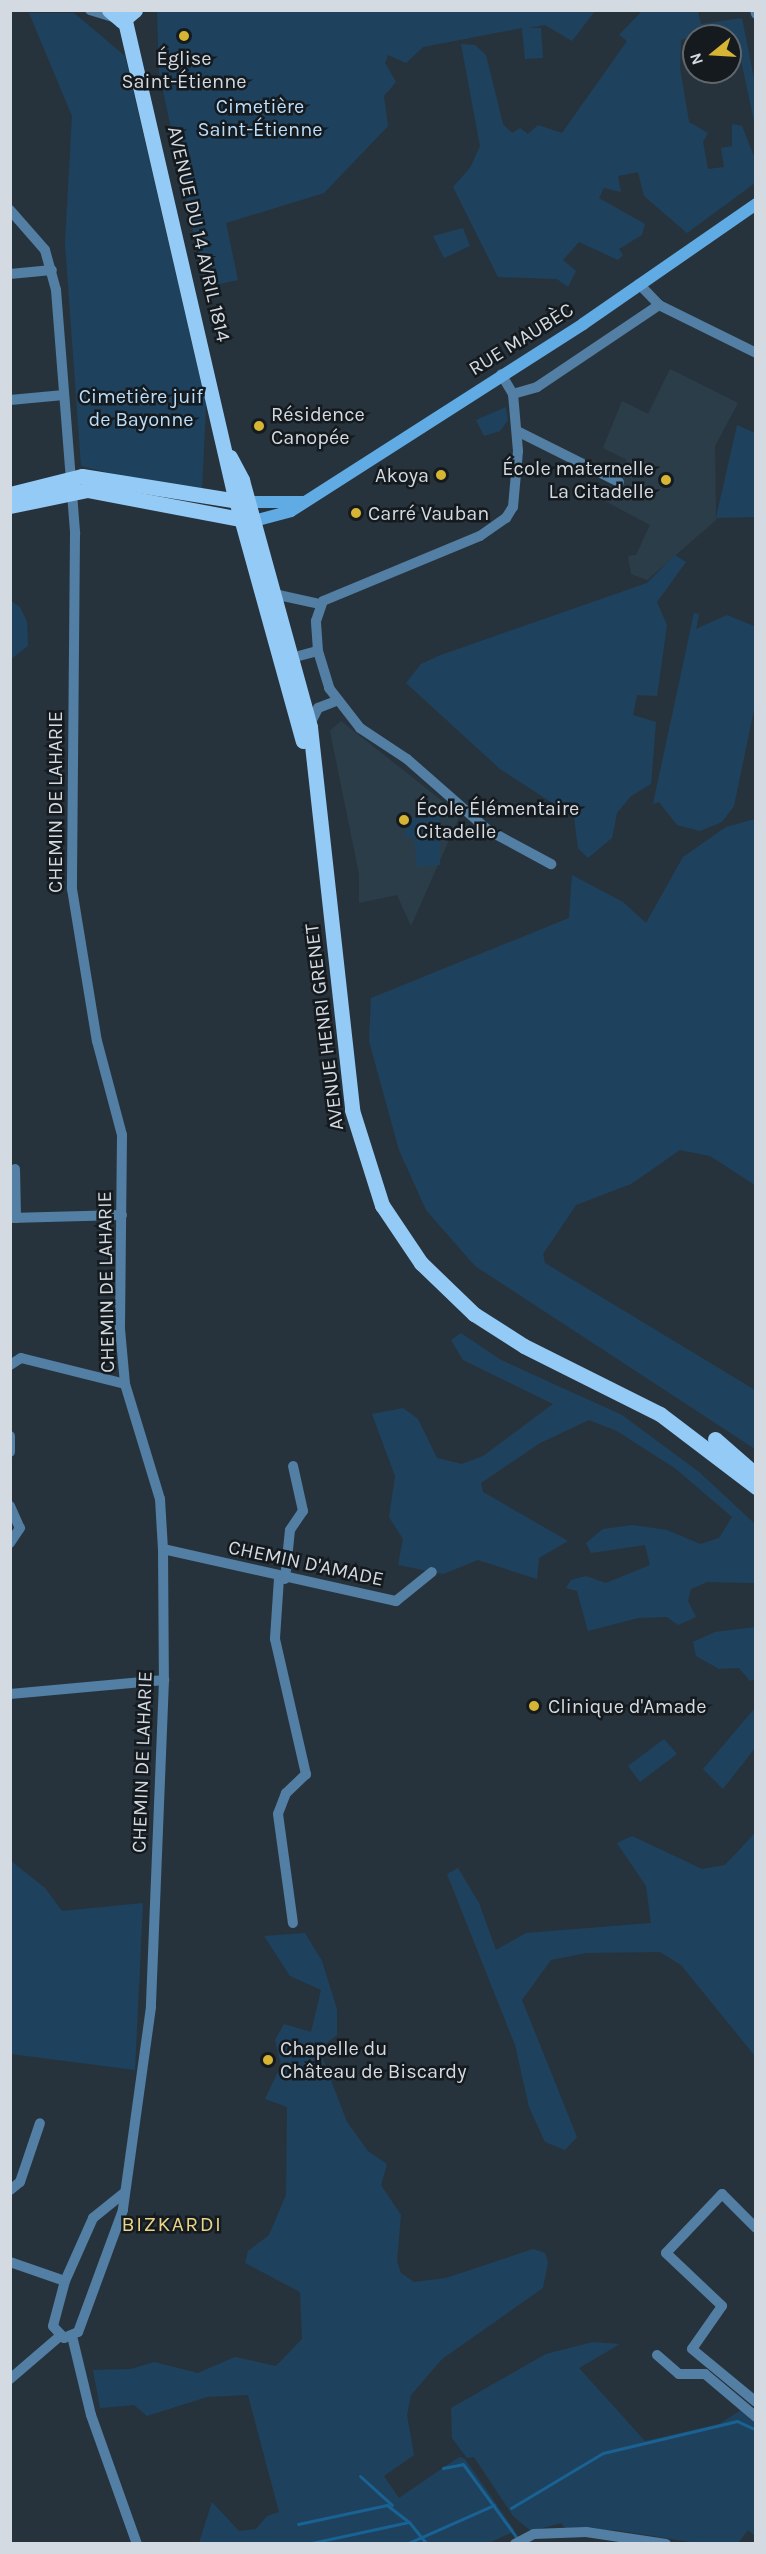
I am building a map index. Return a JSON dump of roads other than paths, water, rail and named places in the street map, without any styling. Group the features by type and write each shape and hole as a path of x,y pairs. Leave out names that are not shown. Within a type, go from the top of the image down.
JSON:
{"main road":[{"name":"AVENUE DU 14 AVRIL 1814","path":"121,15 247,521"},
{"name":"RUE MAUBÈC","path":"247,521 278,516 304,502 639,284 756,204"},
{"path":"10,506 100,476 190,497 304,502"},
{"path":"10,494 70,485 126,494 247,521"},
{"name":"AVENUE HENRI GRENET","path":"247,521 274,594 320,805"},
{"name":"AVENUE HENRI GRENET","path":"247,521 310,727 352,1110 370,1177 421,1263 446,1290 504,1333 660,1414 756,1487"},
{"name":"AVENUE HENRI GRENET","path":"504,1333 658,1401 756,1474"}],"street":[{"path":"90,10 121,15"},
{"name":"CHEMIN DE LAHARIE","path":"10,210 39,241 52,270 70,485 72,889 98,1041 122,1135 125,1384 160,1499 163,1549 164,1680 151,2007 118,2229 72,2336"},
{"path":"10,274 52,270"},
{"path":"639,284 659,305 756,353"},
{"path":"513,394 537,387 659,305"},
{"path":"274,594 319,604 480,536 506,518 516,491 517,431 513,394 501,374"},
{"path":"10,400 64,395"},
{"path":"517,431 619,482"},
{"path":"319,604 318,651 336,701 360,728 407,759 488,830 551,864"},
{"path":"288,659 318,651"},
{"path":"310,727 314,711 336,701"},
{"path":"15,1169 13,1218 122,1215"},
{"path":"10,1365 16,1356 125,1384"},
{"path":"10,1436 10,1452"},
{"path":"293,1466 303,1511 290,1530 275,1639 306,1774 286,1793 278,1814 293,1923"},
{"path":"10,1506 20,1528 10,1543"},
{"name":"CHEMIN D'AMADE","path":"163,1549 282,1578 396,1601 432,1572"},
{"path":"10,1694 164,1680"},
{"path":"10,2190 21,2182 40,2123"},
{"path":"60,2336 53,2315 65,2281 99,2215 124,2193"},
{"path":"756,2228 722,2194 666,2253 722,2306 692,2349 756,2402"},
{"path":"99,2215 112,2217 118,2229"},
{"path":"10,2262 65,2281"},
{"path":"10,2379 60,2336 72,2336 92,2415 137,2544"},
{"path":"657,2355 680,2374 705,2374 756,2417"},
{"path":"515,2544 534,2534 586,2532 666,2544"}],"waterway":[{"path":"511,2508 603,2453 737,2421 756,2430"},
{"path":"443,2468 463,2464 517,2538"},
{"path":"360,2476 392,2505"},
{"path":"298,2524 387,2505 409,2522"},
{"path":"406,2544 494,2505"},
{"path":"307,2544 409,2522 427,2544"}],"place":[{"name":"Église Saint-Étienne","path":"184,36"},
{"name":"Résidence Canopée","path":"259,426"},
{"name":"Akoya","path":"441,475"},
{"name":"École maternelle La Citadelle","path":"666,480"},
{"name":"Carré Vauban","path":"356,513"},
{"name":"École Élémentaire Citadelle","path":"404,820"},
{"name":"Clinique d'Amade","path":"534,1706"},
{"name":"Chapelle du Château de Biscardy","path":"268,2060"}],"district":[{"name":"BIZKARDI","path":"172,2224"}],"park label":[{"name":"Cimetière Saint-Étienne","path":"260,118"},
{"name":"Cimetière juif de Bayonne","path":"141,408"}]}
